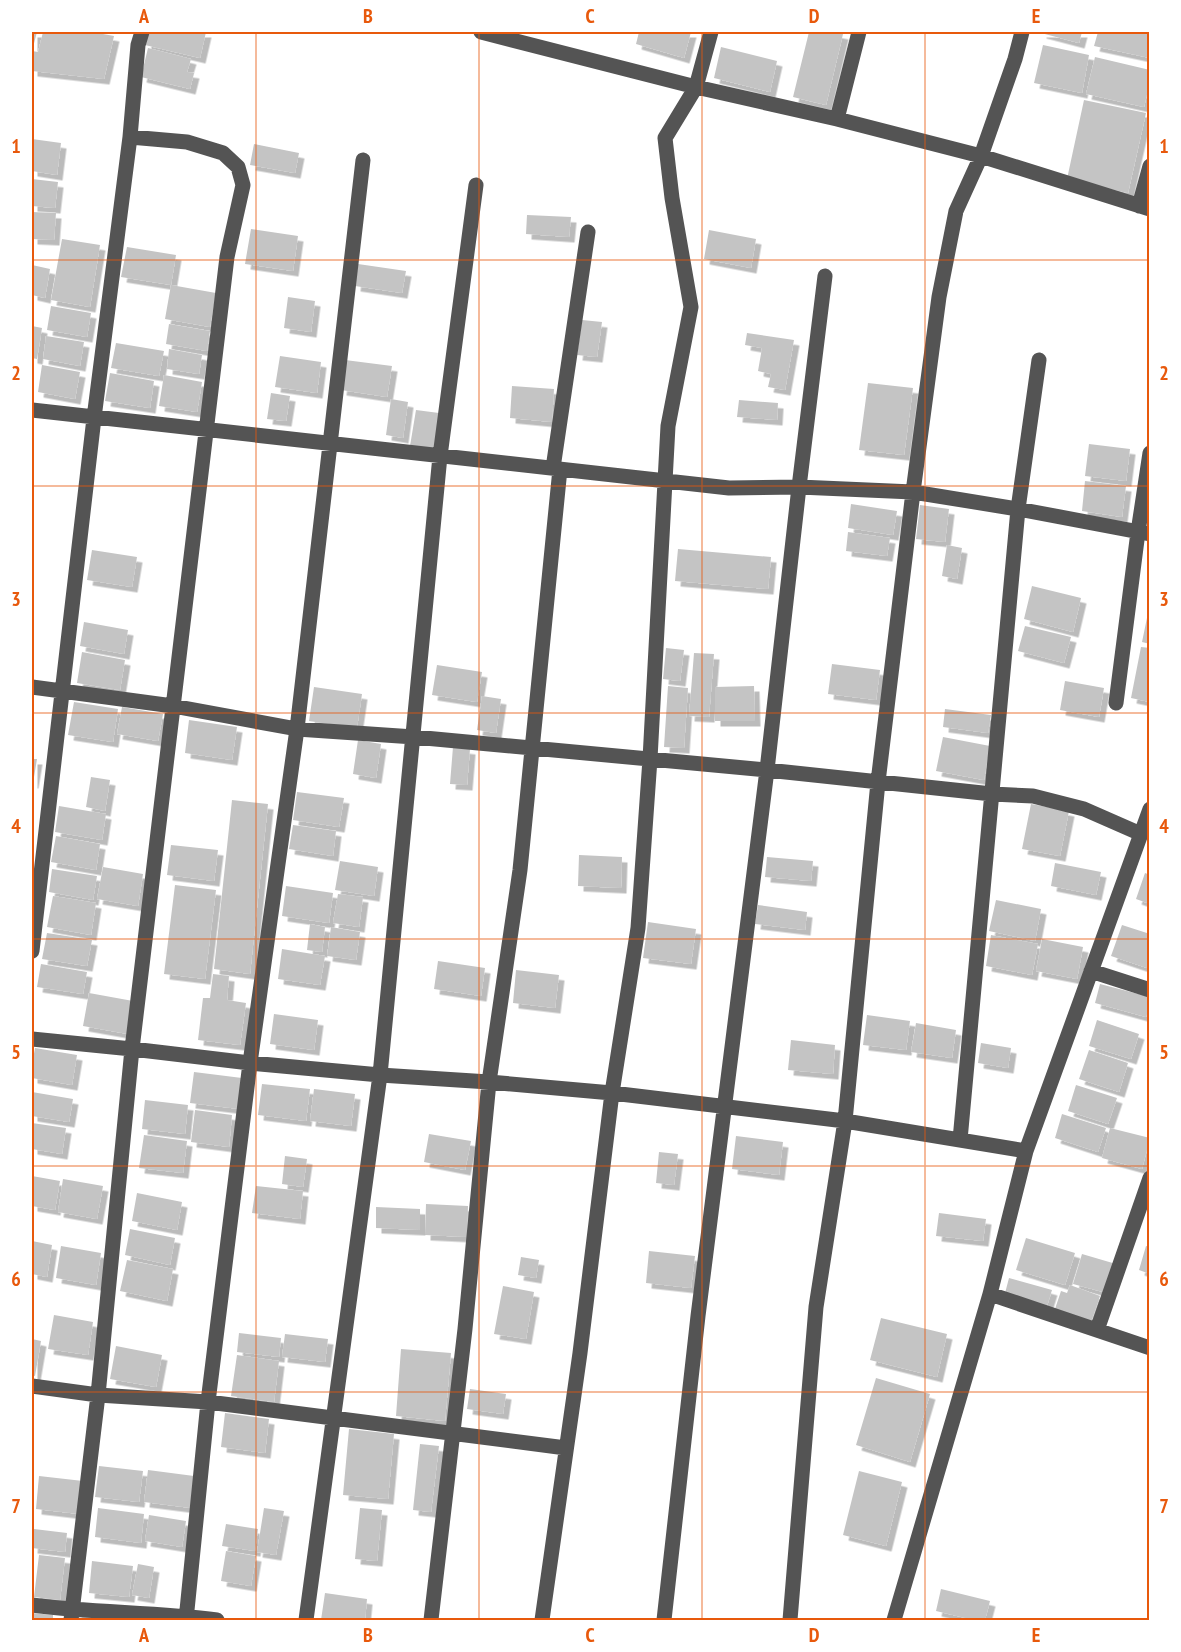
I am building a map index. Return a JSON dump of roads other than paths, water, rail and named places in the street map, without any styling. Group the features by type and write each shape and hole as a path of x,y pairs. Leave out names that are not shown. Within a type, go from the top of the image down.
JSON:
{"street":[{"path":"32,951 141,32"},
{"path":"482,32 981,156 1144,208 1149,166"},
{"path":"542,1620 580,1353 612,1093 638,928 650,759 668,426 691,307 672,198 665,138 696,87 711,32"},
{"path":"837,119 859,32"},
{"path":"790,1620 816,1307 845,1121 878,782 912,492 939,297 956,211 981,156 1015,59 1022,32"},
{"path":"72,1616 98,1395 132,1048 227,257 243,185 238,166 223,153 187,142 130,137"},
{"path":"187,1618 208,1402 250,1063 297,729 363,160"},
{"path":"306,1620 380,1075 440,456 476,185"},
{"path":"431,1620 465,1329 489,1082 520,870 556,469 588,232"},
{"path":"664,1620 699,1304 767,770 825,276"},
{"path":"960,1140 1018,509 1039,360"},
{"path":"32,410 729,489 799,487 912,492 1144,533"},
{"path":"1116,703 1144,533 1149,453"},
{"path":"32,687 173,706 297,729 414,737 767,770 992,794 1032,796 1084,809 1141,834"},
{"path":"894,1620 990,1294 1026,1151 1149,809"},
{"path":"1091,971 1149,990"},
{"path":"32,1039 132,1048 250,1063 612,1093 845,1121 1026,1151"},
{"path":"1096,1330 1149,1178"},
{"path":"990,1294 1149,1348"},
{"path":"32,1386 98,1395 208,1402 566,1448"},
{"path":"32,1605 72,1616 217,1620"}]}
